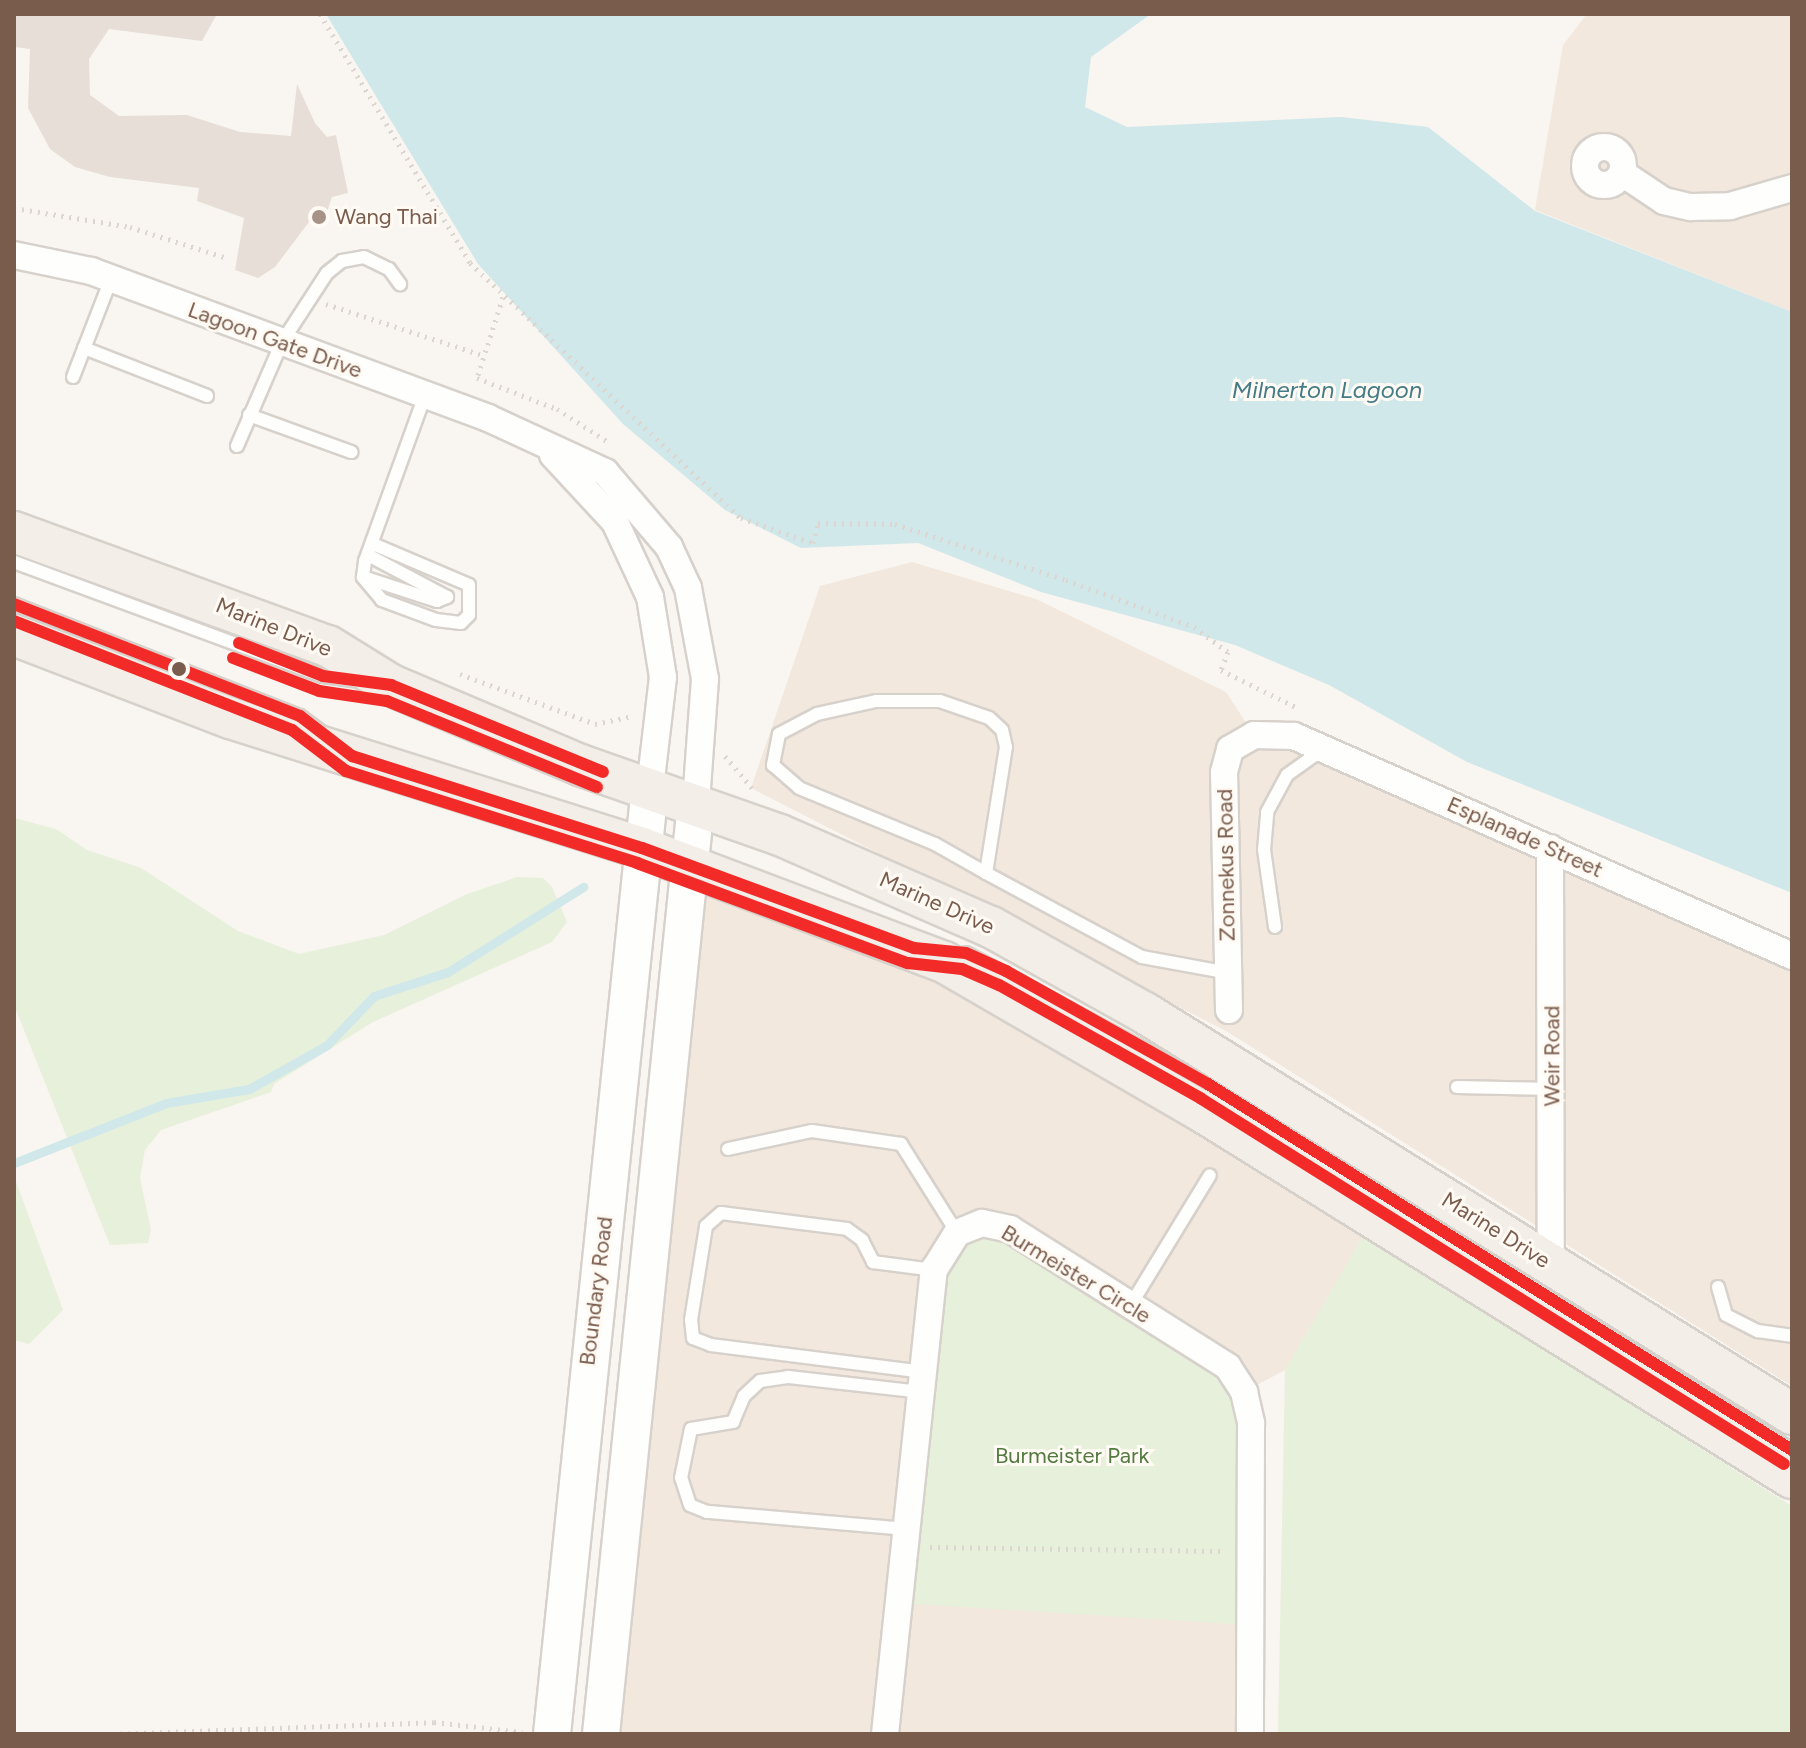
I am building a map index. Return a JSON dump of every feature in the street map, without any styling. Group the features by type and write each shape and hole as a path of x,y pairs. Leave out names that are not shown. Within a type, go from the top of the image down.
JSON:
{"main road":[{"name":"Marine Drive","path":"14,532 328,646 391,685 580,765 696,803 780,835 1031,948 1792,1414"},
{"path":"14,635 230,718 642,848 914,948 1203,1112 1792,1478"},
{"name":"Lagoon Gate Drive","path":"642,848 650,787"},
{"name":"Lagoon Gate Drive","path":"689,865 696,803"},
{"name":"Boundary Road","path":"552,1734 642,848"},
{"path":"601,1734 689,865"}],"street":[{"path":"1622,173 1664,201 1691,207 1787,191"},
{"name":"Lagoon Gate Drive","path":"14,255 111,279 533,437 605,472 661,534 688,588 705,679 696,803"},
{"name":"Lagoon Gate Drive","path":"533,437 615,522 650,597 663,677 650,787"},
{"name":"Esplanade Street","path":"1254,735 1294,736 1792,956"},
{"name":"Zonnekus Road","path":"1229,1010 1224,772 1230,749 1254,735"},
{"name":"Weir Road","path":"1550,848 1551,1264"},
{"name":"Burmeister Circle","path":"957,1233 982,1223 1010,1229 1228,1367 1244,1392 1251,1423 1250,1734"},
{"path":"885,1734 934,1270 957,1233"}],"lane":[{"path":"237,446 282,342 327,273 353,258 377,261 400,284"},
{"path":"73,377 111,279"},
{"path":"84,348 207,396"},
{"path":"363,577 370,549 425,395"},
{"path":"249,415 351,452"},
{"path":"363,577 382,600 436,620 461,623 473,604 473,592 460,579 370,549"},
{"path":"363,577 437,601 447,597 370,549"},
{"path":"14,562 323,676 391,685"},
{"path":"14,604 300,716 352,756"},
{"path":"986,873 1006,747 1002,730 989,718 940,701 876,701 817,714 779,734 773,765 791,783 935,844 986,873 1142,957 1229,973"},
{"path":"1275,927 1264,850 1267,812 1287,775 1323,749"},
{"path":"914,948 966,953 1006,971 1208,1084 1792,1450"},
{"path":"1457,1087 1552,1089"},
{"path":"728,1149 812,1131 901,1144 957,1233"},
{"path":"1130,1307 1210,1175"},
{"path":"922,1382 711,1345 693,1338 691,1320 706,1226 721,1213 847,1229 862,1240 873,1262 934,1270"},
{"path":"1718,1287 1726,1315 1758,1331 1792,1336"},
{"path":"906,1538 707,1512 690,1505 681,1478 691,1429 733,1422 744,1396 760,1381 788,1377 922,1382"}],"path":[{"path":"320,14 482,277 741,518 813,543 818,523 895,524 1066,580 1194,627 1228,652 1221,670 1306,712"},
{"path":"14,208 130,227 224,257"},
{"path":"310,299 485,356"},
{"path":"719,750 751,788"},
{"path":"906,1538 1251,1551"},
{"path":"112,1734 434,1722 530,1734"}],"shaded area":[{"path":"1587,14 1792,14 1792,312 1535,210 1563,45"},
{"path":"912,562 1036,599 1226,692 1254,735 1275,733 1792,956 1792,1386 1226,1031 751,788 820,586"},
{"path":"689,865 914,948 1375,1219 1285,1370 1244,1392 1250,1734 601,1734"}],"green space":[{"path":"14,818 56,829 87,850 141,868 238,931 299,954 384,935 467,894 517,877 543,878 552,887 567,922 552,942 373,1022 274,1084 271,1092 161,1130 145,1150 140,1178 151,1230 148,1243 110,1245 14,1005"},
{"path":"14,1176 63,1310 29,1344 14,1340"},
{"name":"Burmeister Park","path":"982,1223 1244,1392 1250,1625 899,1603 934,1270"},
{"path":"1363,1236 1792,1506 1792,1734 1278,1734 1285,1370"}],"water":[{"name":"Milnerton Lagoon","path":"326,14 1151,14 1091,57 1085,107 1127,127 1341,117 1428,127 1535,211 1792,312 1792,893 1467,762 1329,685 1235,645 1041,592 918,543 801,548 725,510 623,424 478,264"}],"building":[{"path":"14,14 217,14 202,41 109,29 89,59 90,95 119,116 187,115 240,132 291,136 297,84 315,123 327,137 336,135 348,193 332,197 323,223 312,218 275,267 258,278 235,270 244,218 197,201 199,188 110,177 75,167 50,149 28,108 30,49 14,47"}],"waterway":[{"path":"14,1163 166,1103 249,1089 327,1045 374,996 448,972 583,887"}],"transit line":[{"path":"14,604 300,716 352,756 642,848 914,948 966,953 1006,971 1208,1084 1792,1450"},
{"path":"14,621 292,730 346,771 637,863 908,963 962,969 999,985 1200,1098 1784,1464"},
{"path":"239,643 323,676 391,685 603,772"},
{"path":"233,658 319,691 387,701 597,787"}],"place":[{"name":"Wang Thai","path":"319,217"}]}
